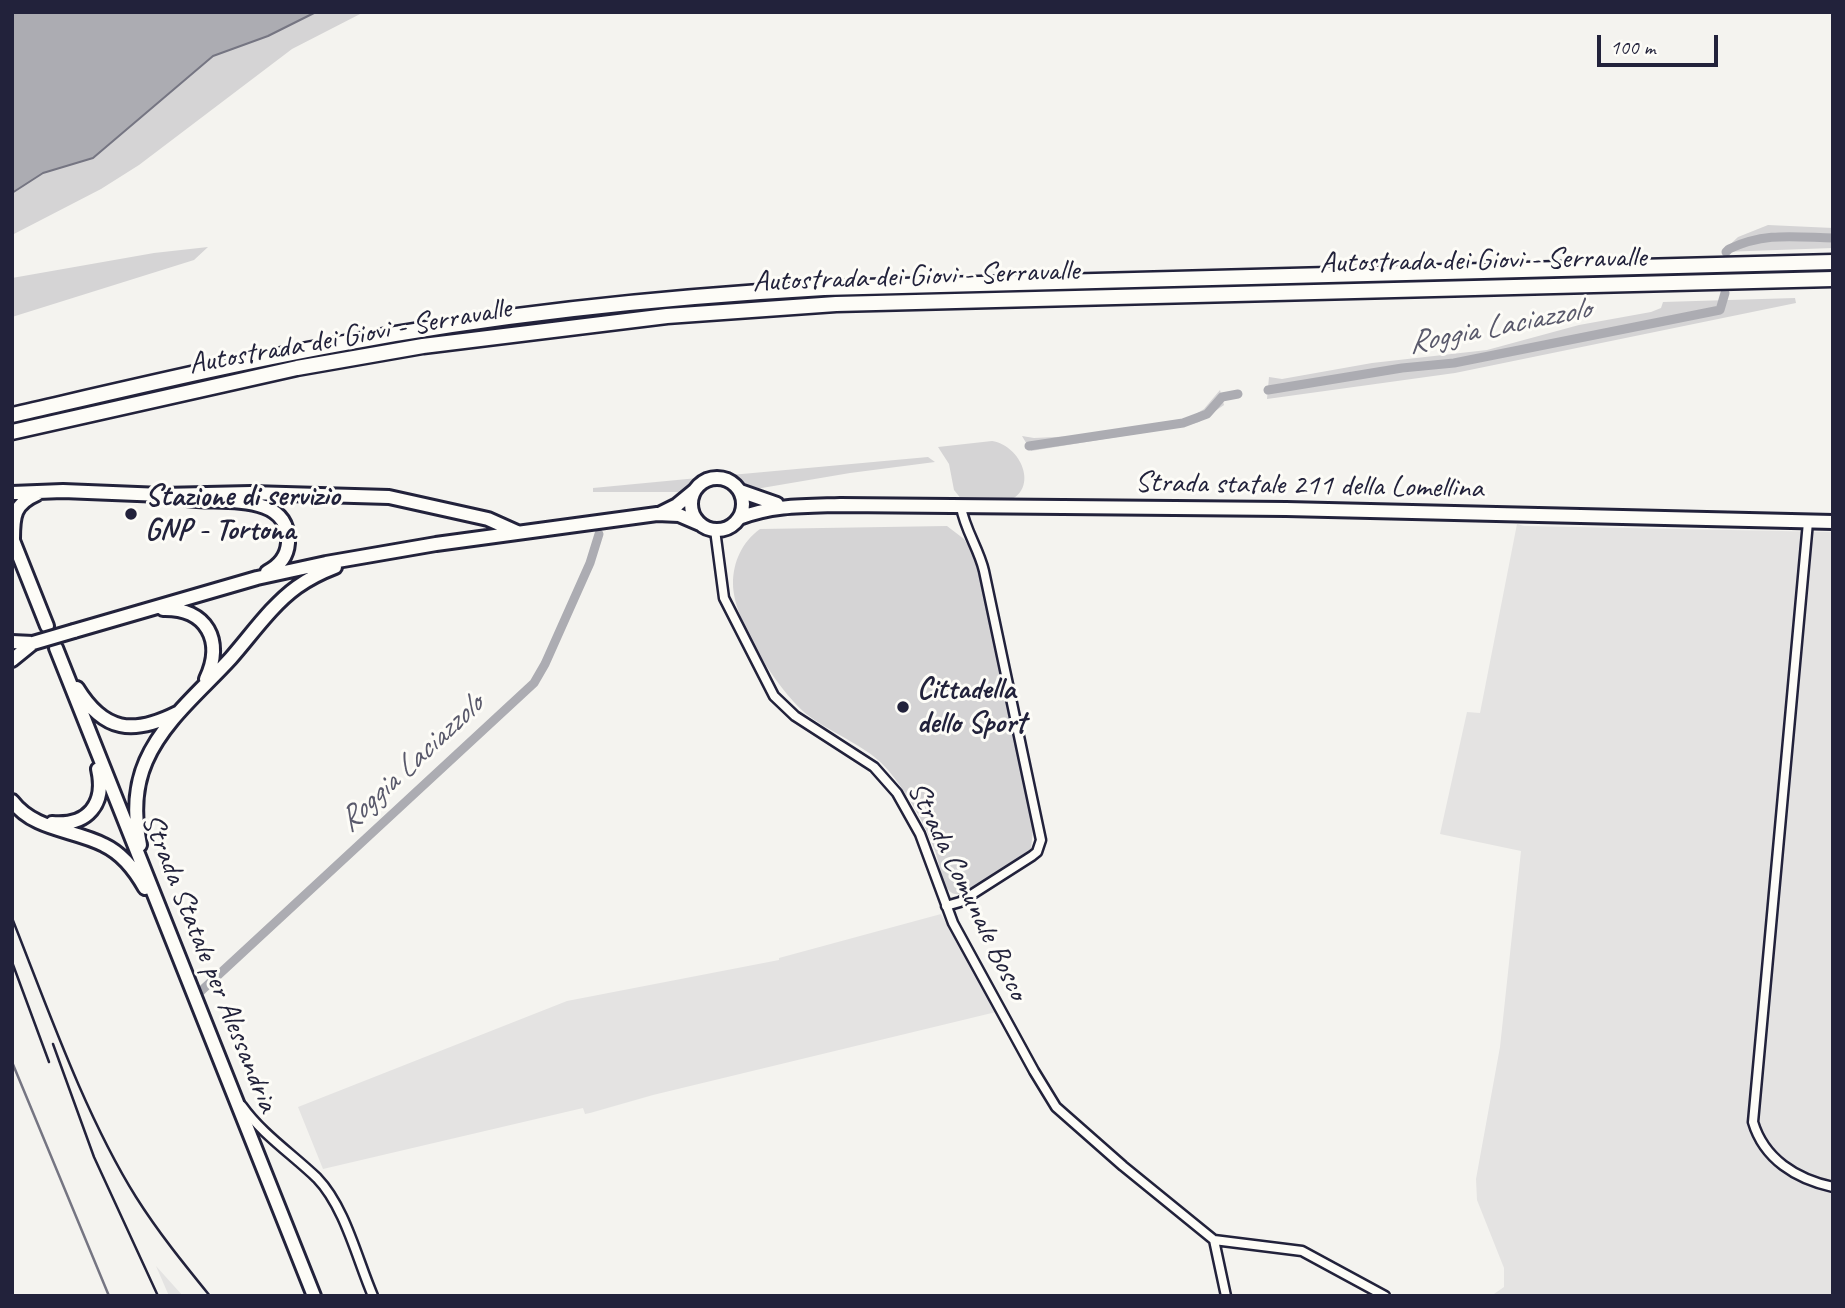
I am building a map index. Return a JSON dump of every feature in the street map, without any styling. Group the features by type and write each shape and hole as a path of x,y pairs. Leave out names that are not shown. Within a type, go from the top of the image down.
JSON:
{"highway":[{"name":"Autostrada dei Giovi - Serravalle","path":"13,415 245,362 380,337 587,307 734,293 824,288 1833,262"},
{"name":"Autostrada dei Giovi - Serravalle","path":"14,432 309,366 423,346 667,316 849,304 1833,279"}],"main road":[{"name":"Strada statale 211 della Lomellina","path":"657,514 677,505 706,480 717,477 728,480 740,491 784,506"},
{"path":"12,484 40,492"},
{"path":"694,491 691,506 700,524"},
{"path":"739,518 743,508 740,491"},
{"path":"40,492 23,501 15,510 12,539 47,626"},
{"path":"12,493 251,493 389,497 488,519 519,533"},
{"path":"162,495 201,501 259,504 278,514 285,523 288,550 278,565 257,579"},
{"name":"Strada statale 211 della Lomellina","path":"12,649 257,579 366,555 657,514 679,515 715,530 731,526 739,518 761,510 784,506 1286,509 1833,522"},
{"path":"145,873 135,818 140,776 156,742 180,711 296,587 330,568 366,555"},
{"path":"132,613 175,609 186,611 204,623 210,633 214,656 212,667 202,687"},
{"path":"12,642 33,643"},
{"path":"12,660 33,643"},
{"name":"Strada Statale per Alessandria","path":"57,648 314,1296"},
{"path":"63,664 94,711 114,724 125,727 149,725 180,711"},
{"path":"38,822 71,823 87,815 96,803 101,783 87,727"},
{"path":"12,801 28,817 38,822 103,844 116,852 137,874 161,914"}],"street":[{"path":"946,906 960,902 1032,856 1037,852 1041,840 982,565 963,520 961,507"},
{"path":"1808,522 1753,1122 1760,1141 1775,1160 1800,1176 1833,1187"},
{"name":"Strada Comunale Bosco","path":"715,530 724,598 774,695 795,716 874,767 897,793 915,824 946,906 966,948 1056,1107 1214,1240"},
{"path":"230,1087 258,1125 318,1180 353,1240 373,1296"},
{"path":"1226,1296 1214,1240 1301,1251 1385,1296"}],"shaded area":[{"path":"12,12 316,12 268,36 213,56 93,158 43,173 12,193"},
{"path":"316,12 364,12 292,49 139,165 101,189 12,235 12,193 43,173 93,158 213,56 268,36"},
{"path":"1768,225 1833,228 1833,248 1722,252 1738,237"},
{"path":"208,247 194,260 12,317 12,278 154,253"},
{"path":"1795,298 1796,303 1455,373 1267,399 1269,377 1282,379 1372,363 1487,350 1579,325 1651,312 1661,308 1663,302"},
{"path":"1220,390 1224,405 1199,422 1185,426 1031,451 1022,436 1078,436 1189,418 1204,409"},
{"path":"992,441 1003,444 1018,459 1025,477 1023,486 1010,500 962,500 954,490 949,464 938,447"},
{"path":"928,457 935,462 744,491 731,477 731,475"},
{"path":"698,478 690,492 593,492 593,488"},
{"path":"1517,524 1833,532 1833,1296 1491,1296 1504,1287 1504,1268 1477,1200 1476,1179 1500,1047 1521,851 1440,834 1467,712 1480,713"},
{"name":"Cittadella dello Sport","path":"947,526 964,539 975,557 1033,829 1031,849 964,893 956,894 947,888 925,827 888,770 861,747 809,716 797,706 772,674 749,636 735,599 733,584 740,553 748,540 760,529"},
{"path":"941,914 996,1012 653,1095 590,1113 585,1114 583,1108 323,1169 298,1107 567,1001 779,960"},
{"path":"156,1266 183,1296 169,1296"}],"waterway":[{"name":"Roggia Laciazzolo","path":"1726,252 1742,244 1767,238 1833,238"},
{"name":"Roggia Laciazzolo","path":"1268,390 1402,368 1454,363 1720,310 1725,293"},
{"name":"Roggia Laciazzolo","path":"1029,446 1183,423 1207,414 1222,397 1238,394"},
{"name":"Roggia Laciazzolo","path":"201,991 534,683 590,563 599,534"},
{"path":"12,1062 109,1296"}],"railway":[{"path":"12,918 68,1061 100,1132 153,1223 210,1296"},
{"path":"12,962 49,1062"},
{"path":"53,1044 94,1157 158,1296"}],"place":[{"name":"Stazione di servizio GNP - Tortona","path":"131,514"},
{"name":"Cittadella dello Sport","path":"903,707"}]}
